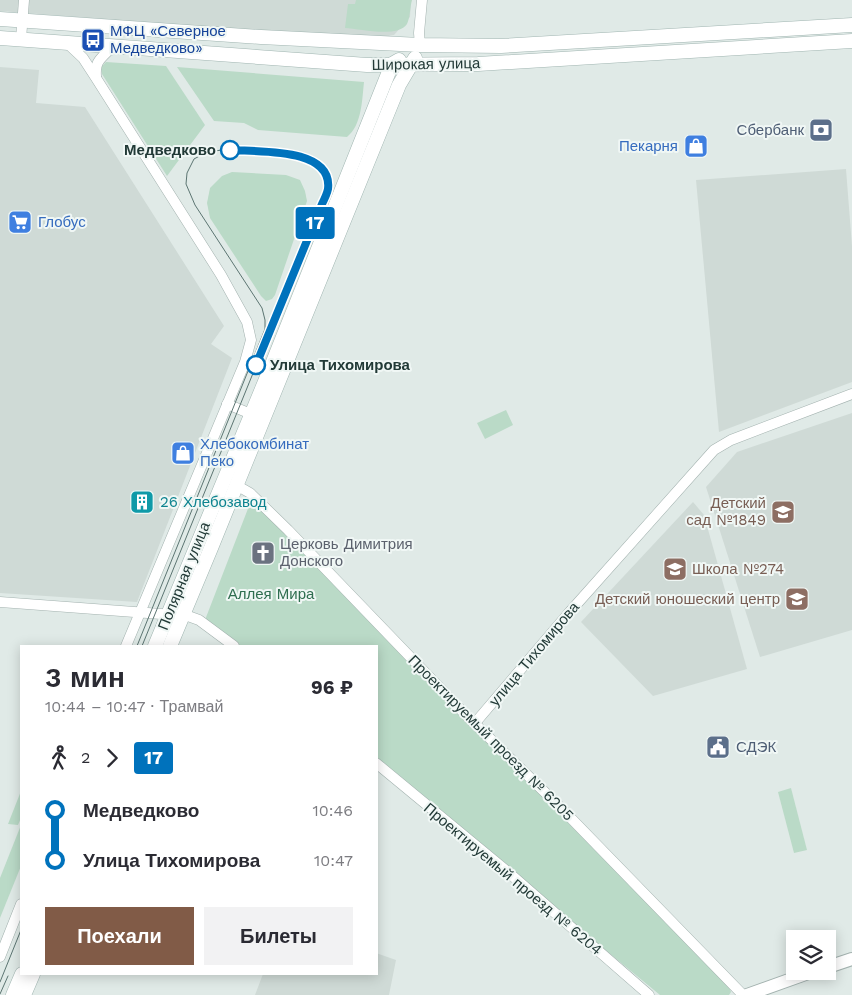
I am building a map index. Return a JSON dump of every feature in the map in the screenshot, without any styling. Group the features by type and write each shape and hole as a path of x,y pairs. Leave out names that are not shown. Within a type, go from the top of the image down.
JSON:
{"main road":[{"name":"Широкая улица","path":"0,19 261,37 420,45 501,46 852,25"},
{"name":"Широкая улица","path":"0,38 367,65 478,64 852,41"},
{"path":"392,64 420,45"},
{"name":"Полярная улица","path":"156,645 176,615 236,485 399,85 412,64 420,45"},
{"name":"Полярная улица","path":"170,645 176,615 251,414 392,64"},
{"path":"13,995 22,975"},
{"path":"24,995 33,975"}],"street":[{"path":"22,39 24,0"},
{"name":"Полярная улица","path":"420,45 419,32 422,0"},
{"path":"67,43 83,58 221,276 247,322 251,340 245,362 126,645"},
{"path":"96,78 95,66 99,59 109,50 133,48"},
{"name":"улица Тихомирова","path":"475,723 567,615 714,450 732,440 852,394"},
{"path":"227,404 251,414"},
{"name":"Проектируемый проезд № 6205","path":"236,485 250,493 288,530 743,995"},
{"path":"0,602 176,615 199,620 233,645"},
{"name":"Проектируемый проезд № 6204","path":"378,766 508,872 649,995"},
{"path":"0,957 20,907"},
{"path":"836,965 852,960"},
{"path":"747,995 789,980"}],"shaded area":[{"path":"0,0 411,0 410,17 394,35 378,38 283,33 0,11"},
{"path":"0,67 39,70 36,103 85,107 224,326 211,344 232,358 137,602 0,593"},
{"path":"846,169 852,246 852,382 719,432 696,180"},
{"path":"852,413 852,630 760,657 706,487 737,452"},
{"name":"Школа №274","path":"693,502 704,515 747,669 653,696 581,622"},
{"path":"378,954 396,960 389,995 255,995 263,975 378,975"}],"green space":[{"path":"356,0 412,0 407,24 396,31 387,32 345,28 348,4 355,4"},
{"path":"106,62 166,66 205,125 167,176 102,74 101,67"},
{"path":"177,67 364,82 362,104 356,126 347,137 258,130 244,123 214,121"},
{"path":"232,172 286,175 300,180 305,191 307,201 275,295 272,299 266,301 210,218 207,203 210,188 222,176"},
{"path":"506,410 513,425 485,439 477,423"},
{"name":"Аллея Мира","path":"256,504 729,987 731,992 729,995 660,995 378,763 378,645 236,645 205,620 249,506"},
{"path":"791,788 807,850 794,853 778,792"},
{"path":"20,794 20,820 18,825 8,824"},
{"path":"20,828 20,868 0,918 0,878"}],"tram line":[{"path":"137,645 265,329 262,308 195,205 186,184 187,173 194,159 207,152 222,150 300,155 316,162 326,176 328,189 142,645"},
{"name":"17","path":"230,150 300,155 316,162 326,176 328,189 256,365"},
{"path":"0,982 20,932"},
{"path":"0,994 8,976"}],"place":[{"name":"МФЦ «Северное Медведково»","path":"93,40"},
{"name":"Сбербанк","path":"821,130"},
{"name":"Пекарня","path":"696,146"},
{"name":"Медведково","path":"230,150"},
{"name":"Глобус","path":"20,222"},
{"name":"Улица Тихомирова","path":"256,365"},
{"name":"Хлебокомбинат Пеко","path":"183,453"},
{"name":"26 Хлебозавод","path":"142,502"},
{"name":"Детский сад №1849","path":"783,512"},
{"name":"Церковь Димитрия Донского","path":"263,553"},
{"name":"Школа №274","path":"675,569"},
{"name":"Детский юношеский центр","path":"797,599"},
{"name":"СДЭК","path":"718,747"}]}
